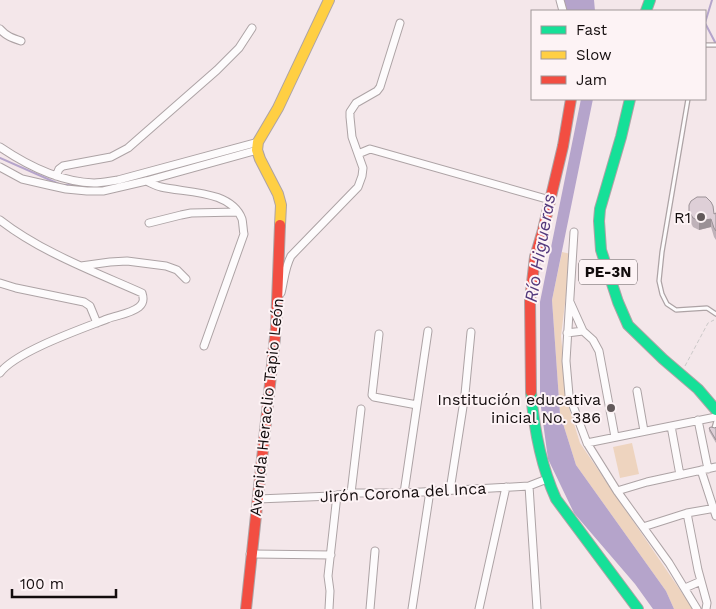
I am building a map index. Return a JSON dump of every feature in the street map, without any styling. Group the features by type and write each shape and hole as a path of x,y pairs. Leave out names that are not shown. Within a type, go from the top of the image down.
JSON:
{"main road":[{"path":"258,146 329,0"},
{"path":"570,100 563,146 534,264 530,300 532,319 531,386 533,415 547,479 556,499 638,609"},
{"name":"PE-3N","path":"630,100 600,209 601,250 618,302 628,324 663,359 698,389 716,410"},
{"name":"Avenida Heraclio Tapio León","path":"246,609 250,554 258,499 274,343 281,205 278,194 260,158 258,146"}],"street":[{"path":"277,308 291,256 358,187 363,168 352,137 350,112 356,103 380,87 400,23"},
{"path":"56,176 61,166 111,157 128,148 239,48 252,28"},
{"path":"0,29 10,38 21,41"},
{"path":"0,147 30,166 56,176 64,179 95,183 118,180 258,146"},
{"path":"0,167 22,179 48,186 80,191 103,191 146,181 258,146"},
{"path":"358,154 370,149 550,200"},
{"path":"146,181 160,187 215,196 231,204 242,219 244,234 204,346"},
{"path":"149,223 191,213 238,212"},
{"path":"0,220 13,231 36,244 80,266 142,293 144,300 134,310 47,344 11,362 0,373"},
{"path":"574,232 566,361 569,395 587,443 617,491 669,562 697,609"},
{"path":"80,266 128,261 166,266 177,270 186,279"},
{"path":"0,283 84,302 90,306 97,323"},
{"path":"570,302 583,331 593,340 599,351 614,437"},
{"path":"404,493 428,331"},
{"path":"567,333 583,331"},
{"path":"450,490 465,394 471,332"},
{"path":"379,334 372,395 374,397 417,405"},
{"path":"637,390 644,431"},
{"path":"351,493 361,409"},
{"path":"587,443 716,417"},
{"path":"698,420 705,469 716,516"},
{"path":"671,426 680,475"},
{"path":"617,491 647,482 716,467"},
{"name":"Jirón Corona del Inca","path":"258,499 351,493 404,493 529,486 547,479"},
{"path":"529,486 537,609"},
{"path":"479,609 506,487"},
{"path":"412,609 430,491"},
{"path":"329,609 330,591 328,576 337,495"},
{"path":"643,527 687,513 714,508"},
{"path":"687,513 707,603 706,609"},
{"path":"370,609 375,551"},
{"path":"250,554 331,555"},
{"path":"685,588 701,580"}],"lane":[{"path":"688,100 662,252 659,281 667,304 676,310 707,308 716,314"},
{"path":"714,428 716,421"}],"path":[{"path":"681,373 708,323 716,319"}],"shaded area":[{"path":"562,0 594,0 595,10 566,10"},
{"path":"581,100 593,100 552,300 560,414 576,465 666,591 674,609 653,609 635,584 574,513 548,459 540,400 540,302"},
{"path":"562,252 571,254 561,336 567,401 580,443 693,609 674,609 666,591 576,465 560,414 552,300"},
{"path":"632,443 639,474 620,478 613,447"}],"building":[{"path":"697,197 706,197 711,202 714,214 716,213 716,231 711,219 699,221 693,218 689,211 691,201"},
{"path":"716,427 716,440 709,428"}],"waterway":[{"path":"706,20 712,0"},
{"path":"706,25 716,44"},
{"path":"0,158 59,184"},
{"path":"64,185 89,186"},
{"path":"99,186 109,186"}],"traffic: fast":[{"path":"646,10 650,0"},
{"path":"630,100 600,209 601,250 618,302 628,325 698,389 716,410"},
{"path":"531,392 539,447 556,499 638,609"}],"traffic: slow":[{"path":"280,225 281,205 278,194 260,159 257,150 258,142 278,108 329,0"}],"traffic: jam":[{"path":"531,392 530,300 535,257 563,146 571,100"},
{"path":"246,609 276,328 280,225"}],"place":[{"name":"R1","path":"701,217"},
{"name":"Institución educativa inicial No. 386","path":"611,408"}],"water label":[{"name":"Río Higueras","path":"540,248"}]}
